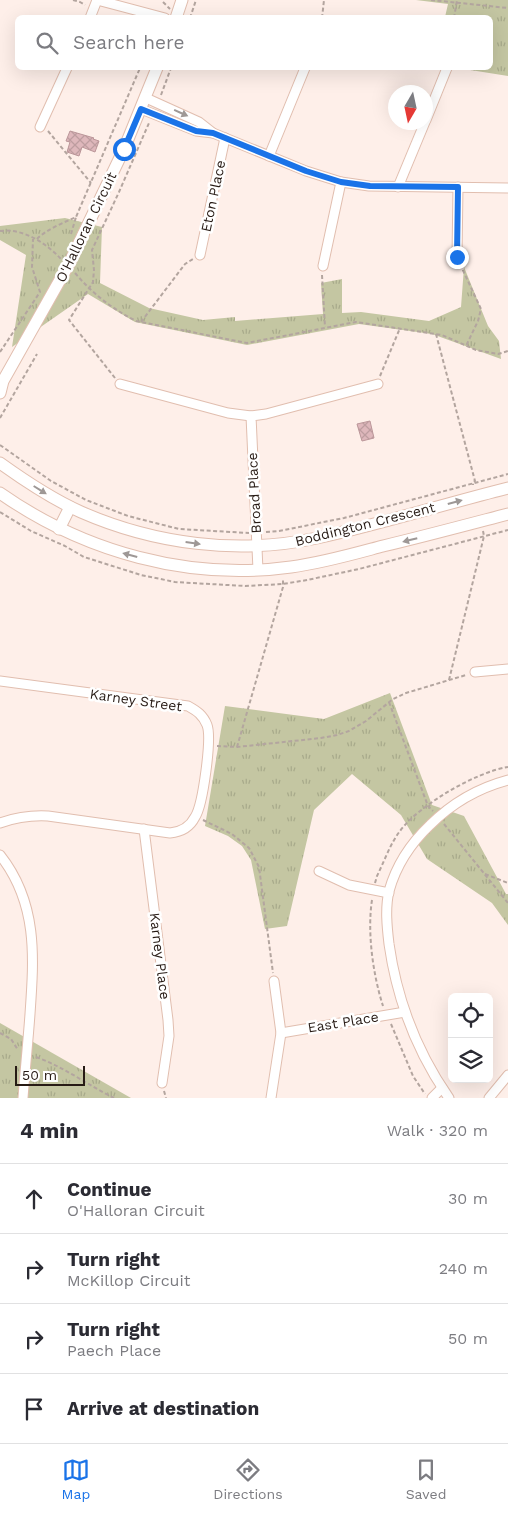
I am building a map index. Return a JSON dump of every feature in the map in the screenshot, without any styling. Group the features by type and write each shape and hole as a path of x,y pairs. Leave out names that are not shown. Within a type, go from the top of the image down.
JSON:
{"street":[{"path":"91,15 97,0 154,15"},
{"path":"177,15 182,0"},
{"path":"41,125 66,70"},
{"name":"O'Halloran Circuit","path":"1,389 68,267 94,214 146,98 156,70"},
{"path":"269,156 304,70"},
{"path":"433,102 446,70"},
{"path":"146,98 199,122 213,133 306,171 341,182 370,186 508,188"},
{"path":"141,109 196,131 213,133"},
{"path":"398,186 421,130"},
{"name":"Eton Place","path":"200,255 225,138"},
{"path":"323,266 341,182"},
{"path":"457,257 458,187"},
{"path":"120,384 228,414 251,416 266,414 378,384"},
{"name":"Broad Place","path":"251,416 258,570"},
{"name":"Boddington Crescent","path":"0,463 42,492 70,507 115,526 161,538 220,546 257,545 316,538 508,488"},
{"name":"Boddington Crescent","path":"0,494 17,506 59,529 107,549 157,562 221,570 258,570 324,562 508,514"},
{"path":"59,529 70,507"},
{"path":"475,672 508,669"},
{"name":"Karney Street","path":"0,681 188,706 201,714 207,724 209,746 201,805 196,816"},
{"path":"449,1098 417,1042 405,1012 393,967 388,935 387,910 389,892 397,869 424,830 463,798 508,780"},
{"path":"0,824 32,815 175,833 189,826 196,816"},
{"name":"Karney Place","path":"144,829 168,1020 169,1036 162,1083"},
{"path":"0,855 20,888 30,922 33,945 33,969 23,1098"},
{"path":"318,871 349,885 389,892"},
{"path":"271,1098 281,1033 274,981"},
{"name":"East Place","path":"281,1033 405,1012"},
{"path":"489,1098 508,1074"},
{"path":"432,1098 442,1088"}],"path":[{"path":"191,15 196,0"},
{"path":"322,15 324,0"},
{"path":"431,0 457,1 508,8"},
{"path":"455,15 457,1"},
{"path":"35,239 76,217 139,70"},
{"path":"158,103 170,70"},
{"path":"120,384 69,320 94,278 92,250 153,114"},
{"path":"41,125 91,183"},
{"path":"0,232 13,231 50,247 93,294 123,314 141,322 247,343 356,322 449,337 476,350 498,354 508,350"},
{"path":"0,352 40,292 32,267 35,239"},
{"path":"141,322 185,264 200,255"},
{"path":"457,257 481,309 478,321 466,346"},
{"path":"323,266 325,328"},
{"path":"378,384 400,328"},
{"path":"436,334 475,481 473,482 475,496"},
{"path":"5,345 11,349"},
{"path":"0,418 37,354"},
{"path":"0,444 51,481 86,500 128,516 179,529 256,533 279,531 344,518 508,474"},
{"path":"449,680 484,536 481,521"},
{"path":"237,746 283,584 360,569 508,530"},
{"path":"209,746 237,746 337,735 366,721 393,699 406,693 475,672"},
{"path":"389,702 428,806 508,903"},
{"path":"428,806 434,800 467,782 498,768 508,767"},
{"path":"196,816 232,834 249,848 258,867 274,981"},
{"path":"484,873 508,883"},
{"path":"0,1033 11,1039 19,1051 54,1064 114,1098"}],"green space":[{"path":"416,0 508,0 508,76 470,70 493,70 493,15 445,15 448,4"},
{"path":"65,218 102,227 100,283 149,308 203,320 235,317 235,321 323,314 321,283 342,279 342,313 361,312 429,321 461,307 464,267 488,326 499,341 501,359 432,334 359,324 247,345 135,322 88,294 12,347 26,255 0,240 0,226"},
{"path":"390,693 432,805 464,816 506,894 508,894 508,925 492,903 427,859 401,815 352,774 314,810 287,926 265,929 251,860 242,846 228,836 205,826 225,706 324,719"},
{"path":"0,1023 131,1098 0,1098"}],"building":[{"path":"70,131 99,141 95,152 82,147 79,156 67,152 70,142 66,141"},
{"path":"370,421 374,438 362,441 357,424"}],"route":[{"path":"124,149 141,109 196,131 213,133 306,171 341,182 370,186 458,187 457,257"}]}
